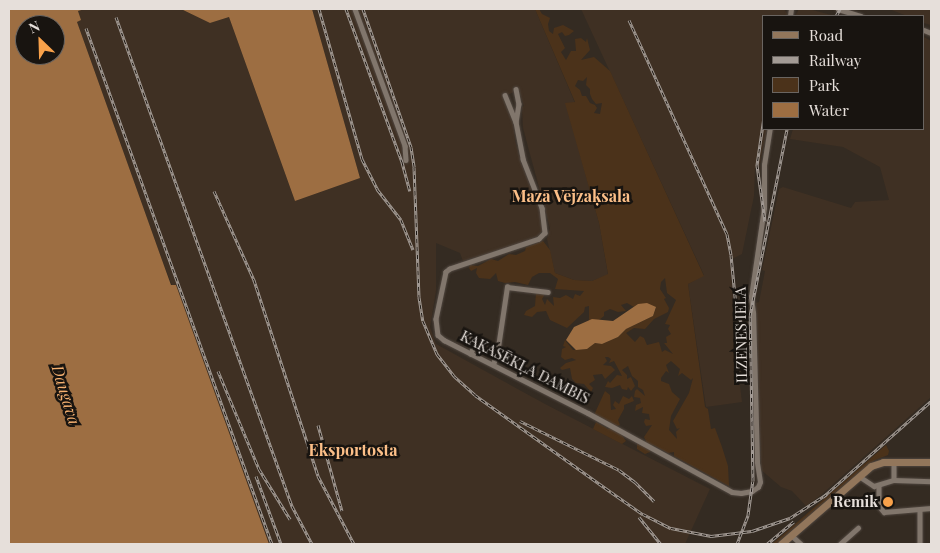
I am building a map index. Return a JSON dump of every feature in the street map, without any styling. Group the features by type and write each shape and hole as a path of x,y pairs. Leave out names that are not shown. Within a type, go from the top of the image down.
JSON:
{"street":[{"path":"355,9 405,146 406,160"},
{"path":"838,9 858,15"},
{"path":"516,88 519,104 516,122"},
{"path":"505,96 516,122"},
{"name":"KAĶASĒKĻA DAMBIS","path":"516,122 522,152 545,222 545,232 538,239 446,272 436,329 444,340 588,413 732,492 752,491 758,487 760,482"},
{"name":"ILZENES IELA","path":"760,482 757,462 753,313 750,297 765,196 764,165 770,130"},
{"path":"492,365 498,347 507,287 548,292"},
{"path":"466,334 472,336 476,342 471,354"},
{"path":"894,462 894,480"},
{"path":"781,544 859,476 879,463 931,462"},
{"path":"859,476 870,484 879,486 894,480 931,481"},
{"path":"879,486 881,511 931,508"},
{"path":"920,510 920,544"},
{"path":"840,544 858,528"},
{"path":"791,535 801,544"}],"shaded area":[{"path":"85,9 181,9 210,23 229,17 295,201 360,178 312,9 535,9 575,103 566,103 599,223 608,275 592,281 574,280 555,273 547,239 550,228 523,128 522,107 524,106 518,88 503,97 513,122 515,141 522,165 540,211 542,231 538,236 511,247 463,261 460,253 436,243 436,291 430,327 436,344 545,404 710,489 685,544 269,544 176,285 172,285 162,260 77,22 80,20 78,11"},
{"path":"581,9 784,9 788,15 762,15 762,130 767,130 759,168 755,168 754,196 742,254 730,260 734,311 732,312 735,326 738,326 738,349 741,349 740,366 738,369 742,402 706,407 688,284 704,275"},
{"path":"799,9 809,9 831,15 796,15"},
{"path":"889,9 931,9 931,25 925,23 925,15 904,15"},
{"path":"925,38 931,41 931,397 821,495 806,506 792,491 781,487 761,470 756,303 759,302 765,271 762,270 779,189 783,187 851,208 855,202 889,200 880,167 843,147 790,139 793,130 925,130"}],"green space":[{"path":"535,9 539,9 542,14 550,18 548,24 549,31 553,34 554,28 563,25 574,31 565,36 562,32 558,34 565,48 561,52 566,60 571,51 576,51 575,39 581,38 586,42 587,38 590,50 581,60 594,57 610,71 704,276 688,284 705,407 708,409 711,429 715,428 728,466 729,486 674,456 674,452 668,453 653,445 650,452 645,454 637,449 637,443 646,441 644,437 652,425 646,426 644,422 645,419 650,420 649,414 642,413 643,407 635,411 636,405 641,403 640,398 634,397 635,391 637,389 645,396 643,390 638,387 638,381 632,376 628,366 622,370 627,375 627,379 631,377 635,386 631,391 628,387 627,390 622,389 620,385 612,388 605,387 608,381 610,383 617,375 622,376 614,361 609,363 611,359 608,357 605,357 607,361 603,365 611,366 615,370 605,379 602,374 593,375 595,380 589,384 593,388 591,392 584,384 576,383 572,379 570,368 562,370 560,368 566,363 576,360 572,358 565,360 561,357 562,349 566,347 563,346 565,340 573,350 587,349 595,343 602,344 618,337 626,329 653,316 656,308 638,304 634,307 627,303 621,305 626,311 618,312 610,309 604,312 604,316 599,320 589,321 589,306 585,307 584,312 567,328 550,320 546,311 537,312 532,317 524,315 526,311 535,306 536,293 545,294 542,299 545,305 547,299 554,306 553,297 560,298 566,295 573,299 575,294 580,296 584,291 555,289 558,279 550,273 539,273 532,277 528,285 498,281 496,273 490,279 479,278 476,273 477,268 471,271 469,268 470,265 478,266 491,259 498,261 509,254 516,255 525,251 526,247 543,241 550,250 555,273 574,280 592,281 608,274 599,223 565,103 575,102","holes":["587,77 586,85 590,89 592,99 596,104 602,103 600,114 594,113 597,108 595,105 590,103 586,96 582,96 580,90 575,86 578,80 583,81","665,278 667,293 676,300 665,324 670,325 668,329 671,334 666,337 667,343 664,343 673,354 665,350 662,352 659,342 647,345 644,338 640,336 635,342 626,333 634,328 645,329 654,319 668,312 669,308 664,299 666,298 660,289 661,282","671,361 680,369 678,376 682,373 691,380 693,378 689,393 673,421 677,429 680,428 676,432 677,439 669,430 671,416 680,399 672,392 669,384 661,381 666,371 669,373 666,365"]},
{"path":"605,391 610,395 611,410 616,409 613,405 615,401 619,404 623,396 629,399 632,396 634,401 624,405 618,420 620,425 617,426 594,415"},
{"path":"596,422 608,429 611,427 620,432 626,441 622,444 593,429"},
{"path":"886,445 889,451 888,455 875,460 858,473 776,544 772,544"}],"water":[{"name":"Daugava","path":"9,9 85,9 78,11 81,20 77,22 171,285 176,285 269,544 9,544"},
{"path":"181,9 312,9 360,178 295,201 229,17 210,23"},
{"path":"647,303 656,307 653,316 626,329 618,337 602,344 595,343 587,349 576,350 566,340 574,327 592,319 613,321 638,304"}],"railway":[{"path":"319,9 362,159 377,189 401,220 413,250"},
{"path":"346,9 402,162 410,191"},
{"path":"363,9 411,147 414,167 419,297 423,321 437,354 454,376 475,395 611,492 643,514 671,528 711,536 752,531 790,518 827,494"},
{"path":"837,15 840,9"},
{"path":"116,17 292,506 312,544"},
{"path":"629,20 727,234 736,306 746,338"},
{"path":"86,28 272,544"},
{"path":"762,130 757,165 765,221"},
{"path":"737,544 748,515 753,481 750,316 787,130"},
{"path":"214,191 254,280 318,476 354,544"},
{"path":"218,371 259,469 290,519"},
{"path":"823,497 931,401"},
{"path":"520,421 619,470 635,482 654,501"},
{"path":"318,425 342,511"},
{"path":"256,476 281,544"},
{"path":"639,517 661,544"},
{"path":"767,544 794,521"}],"place":[{"name":"Remik","path":"888,502"}],"district":[{"name":"Mazā Vējzaķsala","path":"571,196"},
{"name":"Eksportosta","path":"353,450"}]}
